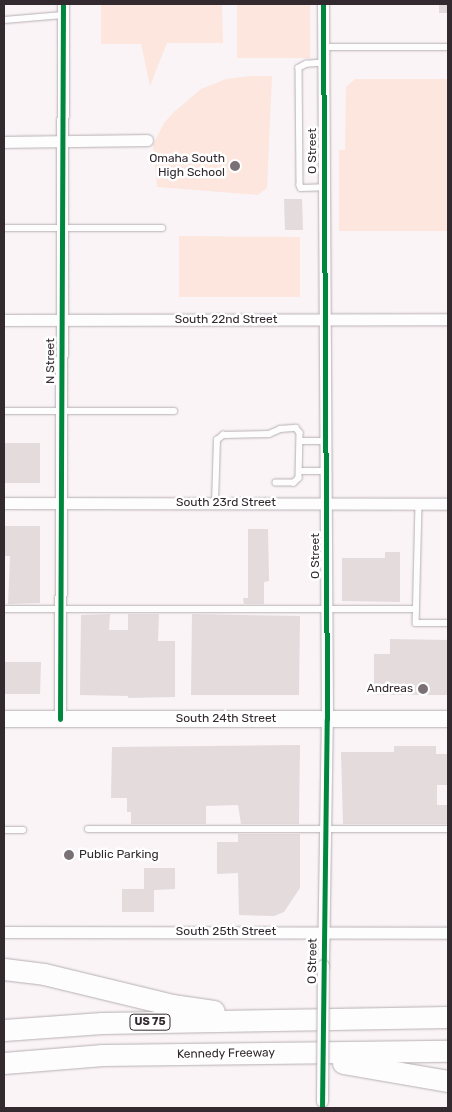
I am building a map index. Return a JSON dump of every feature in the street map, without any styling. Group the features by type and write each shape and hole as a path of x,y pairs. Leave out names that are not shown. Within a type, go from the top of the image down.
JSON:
{"highway":[{"path":"4,969 94,985 172,1005 297,1020"},
{"name":"US 75","path":"4,1030 102,1023 448,1018"},
{"name":"Kennedy Freeway","path":"4,1063 103,1056 448,1051"},
{"path":"253,1054 389,1069 448,1081"},
{"path":"4,1067 31,1060"}],"main road":[{"name":"South 24th Street","path":"4,719 448,718"}],"street":[{"name":"O Street","path":"322,1105 326,719 323,4"},
{"name":"N Street","path":"60,719 63,10"},
{"path":"4,142 147,140"},
{"name":"South 22nd Street","path":"4,320 448,320"},
{"name":"South 23rd Street","path":"4,504 448,504"},
{"name":"South 25th Street","path":"4,932 448,933"}],"lane":[{"path":"4,20 63,10"},
{"path":"323,47 448,47"},
{"path":"323,63 307,64 300,68 300,185 301,188 324,187"},
{"path":"4,228 162,228"},
{"path":"4,411 174,411"},
{"path":"215,504 217,440 223,435 269,434 280,429 296,428 300,433 300,478 294,483 276,483"},
{"path":"300,441 325,441"},
{"path":"300,471 325,471"},
{"path":"419,504 416,622 448,623"},
{"path":"4,609 416,609"},
{"path":"88,829 448,829"},
{"path":"4,830 23,830"}],"shaded area":[{"path":"101,4 222,4 223,43 167,43 150,86 141,44 101,44"},
{"path":"237,4 310,4 310,58 237,58"},
{"path":"272,76 267,188 258,195 157,187 153,145 164,123 201,89 226,79"},
{"path":"355,79 448,79 448,231 339,231 339,150 345,150 346,87"},
{"path":"179,236 300,237 300,297 179,297"}],"building":[{"path":"439,4 448,4 448,13 439,13"},
{"path":"284,199 302,199 303,230 285,230"},
{"path":"4,443 40,443 40,483 4,483"},
{"path":"4,526 40,526 40,603 8,604 10,556 4,556"},
{"path":"248,529 268,529 269,581 264,582 264,604 244,604 243,598 248,598"},
{"path":"385,552 400,552 400,602 342,601 342,558 385,558"},
{"path":"110,614 109,630 128,630 128,614 159,614 158,641 175,641 175,697 128,698 128,696 80,695 81,615"},
{"path":"192,614 300,616 299,695 191,695"},
{"path":"390,639 448,640 448,695 374,695 374,654 390,654"},
{"path":"4,662 41,662 40,694 4,694"},
{"path":"300,745 299,824 241,824 238,805 206,806 206,824 131,824 131,812 127,812 127,798 111,798 112,747"},
{"path":"394,746 436,746 436,754 448,754 448,785 437,785 437,805 448,805 448,824 343,824 341,752 394,752"},
{"path":"238,834 300,834 300,888 284,912 274,916 239,915 238,873 217,874 217,842 238,842"},
{"path":"144,868 175,868 175,889 154,890 154,912 122,912 122,889 144,889"}],"cycle path":[{"path":"60,719 63,4"},
{"path":"322,1108 327,719 323,4"}],"place":[{"name":"Omaha South High School","path":"235,166"},
{"name":"Andreas","path":"423,689"},
{"name":"Public Parking","path":"69,855"}]}
